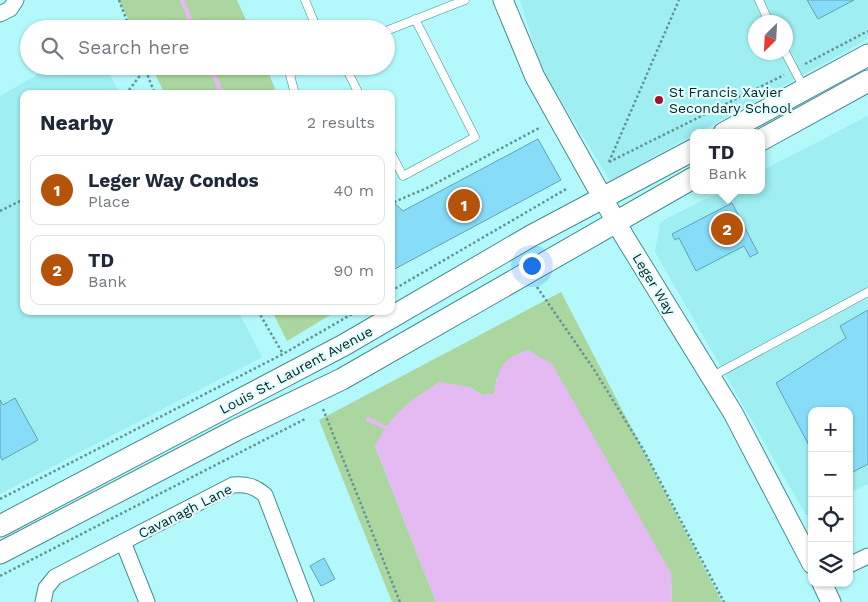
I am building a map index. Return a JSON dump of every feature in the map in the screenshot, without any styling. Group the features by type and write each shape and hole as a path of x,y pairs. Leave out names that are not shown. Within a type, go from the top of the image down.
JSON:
{"main road":[{"path":"731,129 868,55"},
{"path":"765,138 868,81"},
{"name":"Louis St. Laurent Avenue","path":"0,526 344,345 531,236 690,152"},
{"name":"Louis St. Laurent Avenue","path":"0,553 236,430 342,380 690,180"}],"street":[{"path":"0,14 10,9 16,0"},
{"name":"Leger Way","path":"503,0 534,77 603,198 733,413 808,556"},
{"name":"Cavanagh Lane","path":"43,602 46,588 55,577 233,485 244,484 255,487 265,495 306,602"},
{"path":"123,542 147,602"},
{"path":"853,564 868,556"},
{"path":"824,587 831,602"}],"lane":[{"path":"305,0 313,20"},
{"path":"395,27 465,0"},
{"path":"758,0 766,15"},
{"path":"395,161 403,176 475,137 415,19"},
{"path":"789,60 804,90"},
{"path":"290,75 294,90"},
{"path":"350,75 357,90"},
{"path":"711,377 868,292"}],"path":[{"path":"119,0 127,20"},
{"path":"679,0 609,162 868,31"},
{"path":"129,90 139,75"},
{"path":"147,75 153,90"},
{"path":"395,202 427,188 541,127"},
{"path":"395,289 568,188"},
{"path":"0,211 20,200"},
{"path":"536,286 593,368 643,449 724,602"},
{"path":"260,315 283,354"},
{"path":"0,499 283,354 349,315"},
{"path":"323,409 400,602"}],"shaded area":[{"name":"St Francis Xavier Secondary School","path":"520,0 868,0 868,39 705,129 690,129 690,137 610,181 541,68"},
{"path":"36,75 110,75 118,90 20,90 20,315 240,315 262,357 0,494 0,96"},
{"path":"868,116 868,484 853,491 853,407 808,407 808,514 806,515 655,252 660,222 715,194 765,194 765,169"},
{"path":"528,350 552,364 598,444 671,573 672,602 436,602 375,446 388,425 402,409 439,382 470,387 482,395 494,394 503,365 512,357"}],"green space":[{"path":"119,0 237,0 246,20 129,20"},
{"path":"156,75 270,75 275,90 163,90"},
{"path":"561,292 722,602 672,602 671,573 650,538 497,377 494,394 482,395 470,387 375,446 436,602 392,602 319,420"},
{"path":"274,315 330,315 287,341"}],"building":[{"path":"807,0 854,0 818,19"},
{"path":"538,139 561,180 395,269 395,204 403,211"},
{"path":"732,203 758,253 750,257 744,246 696,271 679,238 675,240 672,234"},
{"path":"868,310 868,464 853,472 853,407 808,407 808,443 776,383 846,338 840,326"},
{"path":"15,398 38,440 2,460 0,455 0,400 3,405"},
{"path":"324,558 335,579 321,586 310,566"}],"waterway":[{"path":"182,0 190,20"},
{"path":"214,75 220,90"},
{"path":"368,419 390,430"}],"place":[{"name":"St Francis Xavier Secondary School","path":"659,100"},
{"name":"Leger Way Condos","path":"464,205"},
{"name":"TD","path":"727,229"}]}
